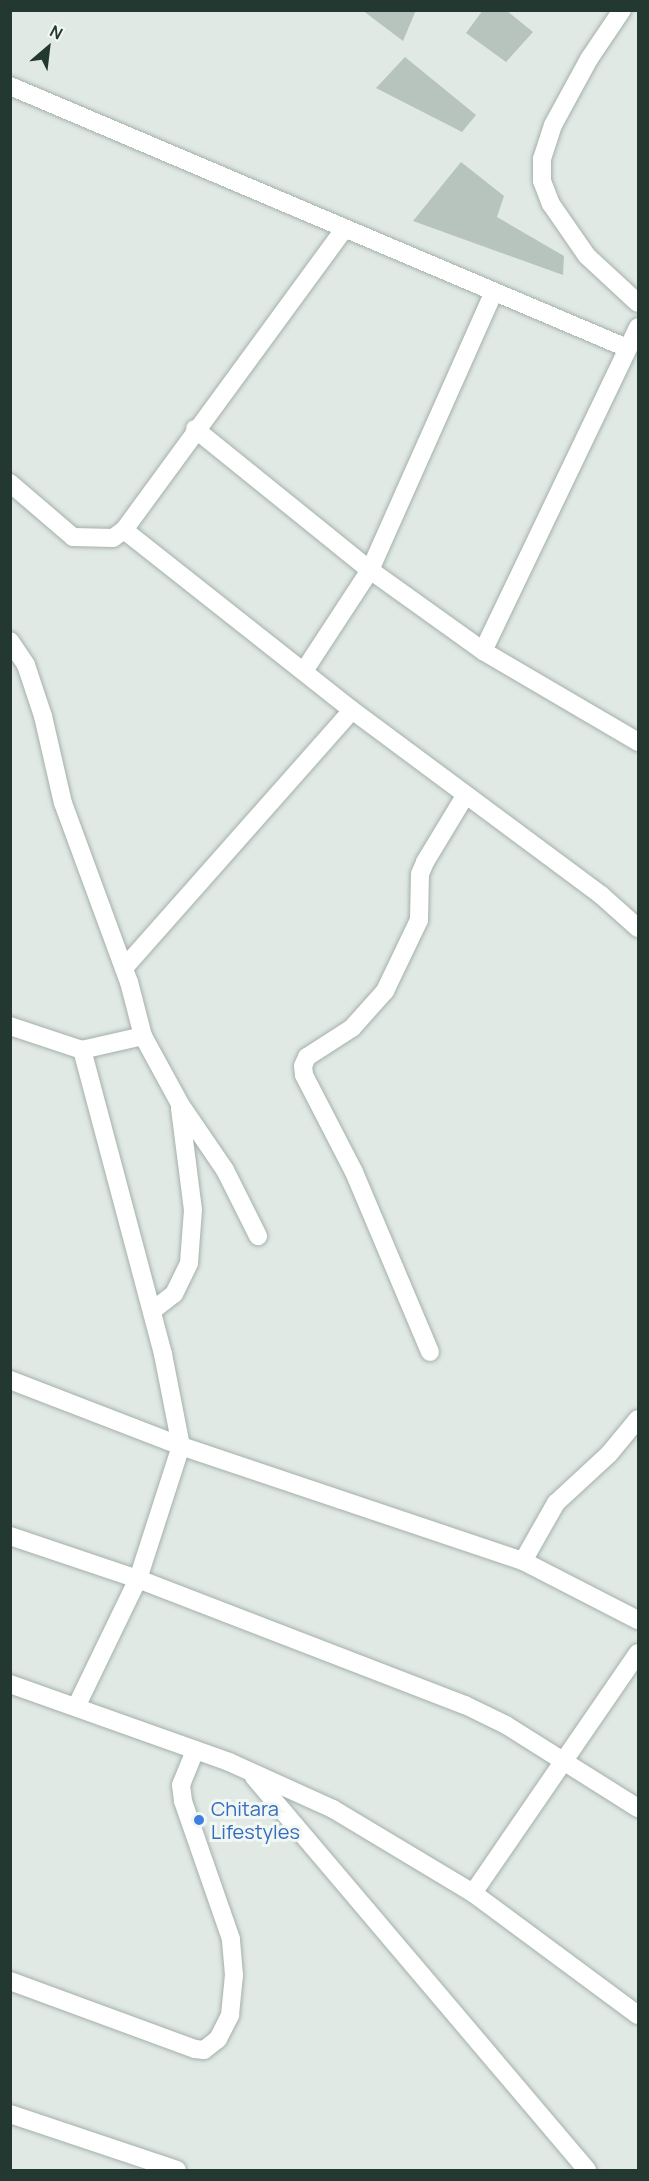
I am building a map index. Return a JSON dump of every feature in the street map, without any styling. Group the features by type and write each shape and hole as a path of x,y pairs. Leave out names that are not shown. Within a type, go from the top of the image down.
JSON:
{"street":[{"path":"622,10 590,59 553,125 542,159 542,181 550,204 587,256 639,303"},
{"path":"10,86 493,294 627,348"},
{"path":"10,483 73,537 113,538 124,530 195,429 344,229"},
{"path":"304,670 370,570 493,294"},
{"path":"483,651 639,327"},
{"path":"195,429 370,570 483,651 636,735"},
{"path":"124,530 352,710 601,896 639,928"},
{"path":"10,641 26,665 43,716 63,803 124,968 143,1036 180,1104 225,1170 258,1236"},
{"path":"124,968 352,710"},
{"path":"430,1352 354,1172 304,1075 303,1066 307,1057 352,1028 385,991 419,920 420,874 465,796"},
{"path":"10,1026 82,1050 143,1036"},
{"path":"77,1705 138,1579 181,1446 152,1311 82,1050"},
{"path":"152,1311 174,1294 189,1263 193,1210 180,1104"},
{"path":"10,1380 181,1446 523,1561 639,1620"},
{"path":"523,1561 556,1503 609,1454 639,1419"},
{"path":"10,1536 138,1579 465,1705 567,1762 639,1808"},
{"path":"473,1893 567,1762 639,1653"},
{"path":"10,1684 77,1705 195,1750 333,1809 473,1893 639,2014"},
{"path":"10,1981 195,2049 204,2050 218,2039 230,2015 231,1939 183,1801 181,1785 195,1750"},
{"path":"250,1773 587,2170"},
{"path":"10,2114 177,2170"}],"building":[{"path":"362,10 416,10 403,41"},
{"path":"483,10 506,10 533,32 506,62 466,33"},
{"path":"405,57 476,115 462,132 376,88"},
{"path":"461,162 504,196 497,217 564,256 563,275 413,221"}],"place":[{"name":"Chitara Lifestyles","path":"199,1820"}]}
